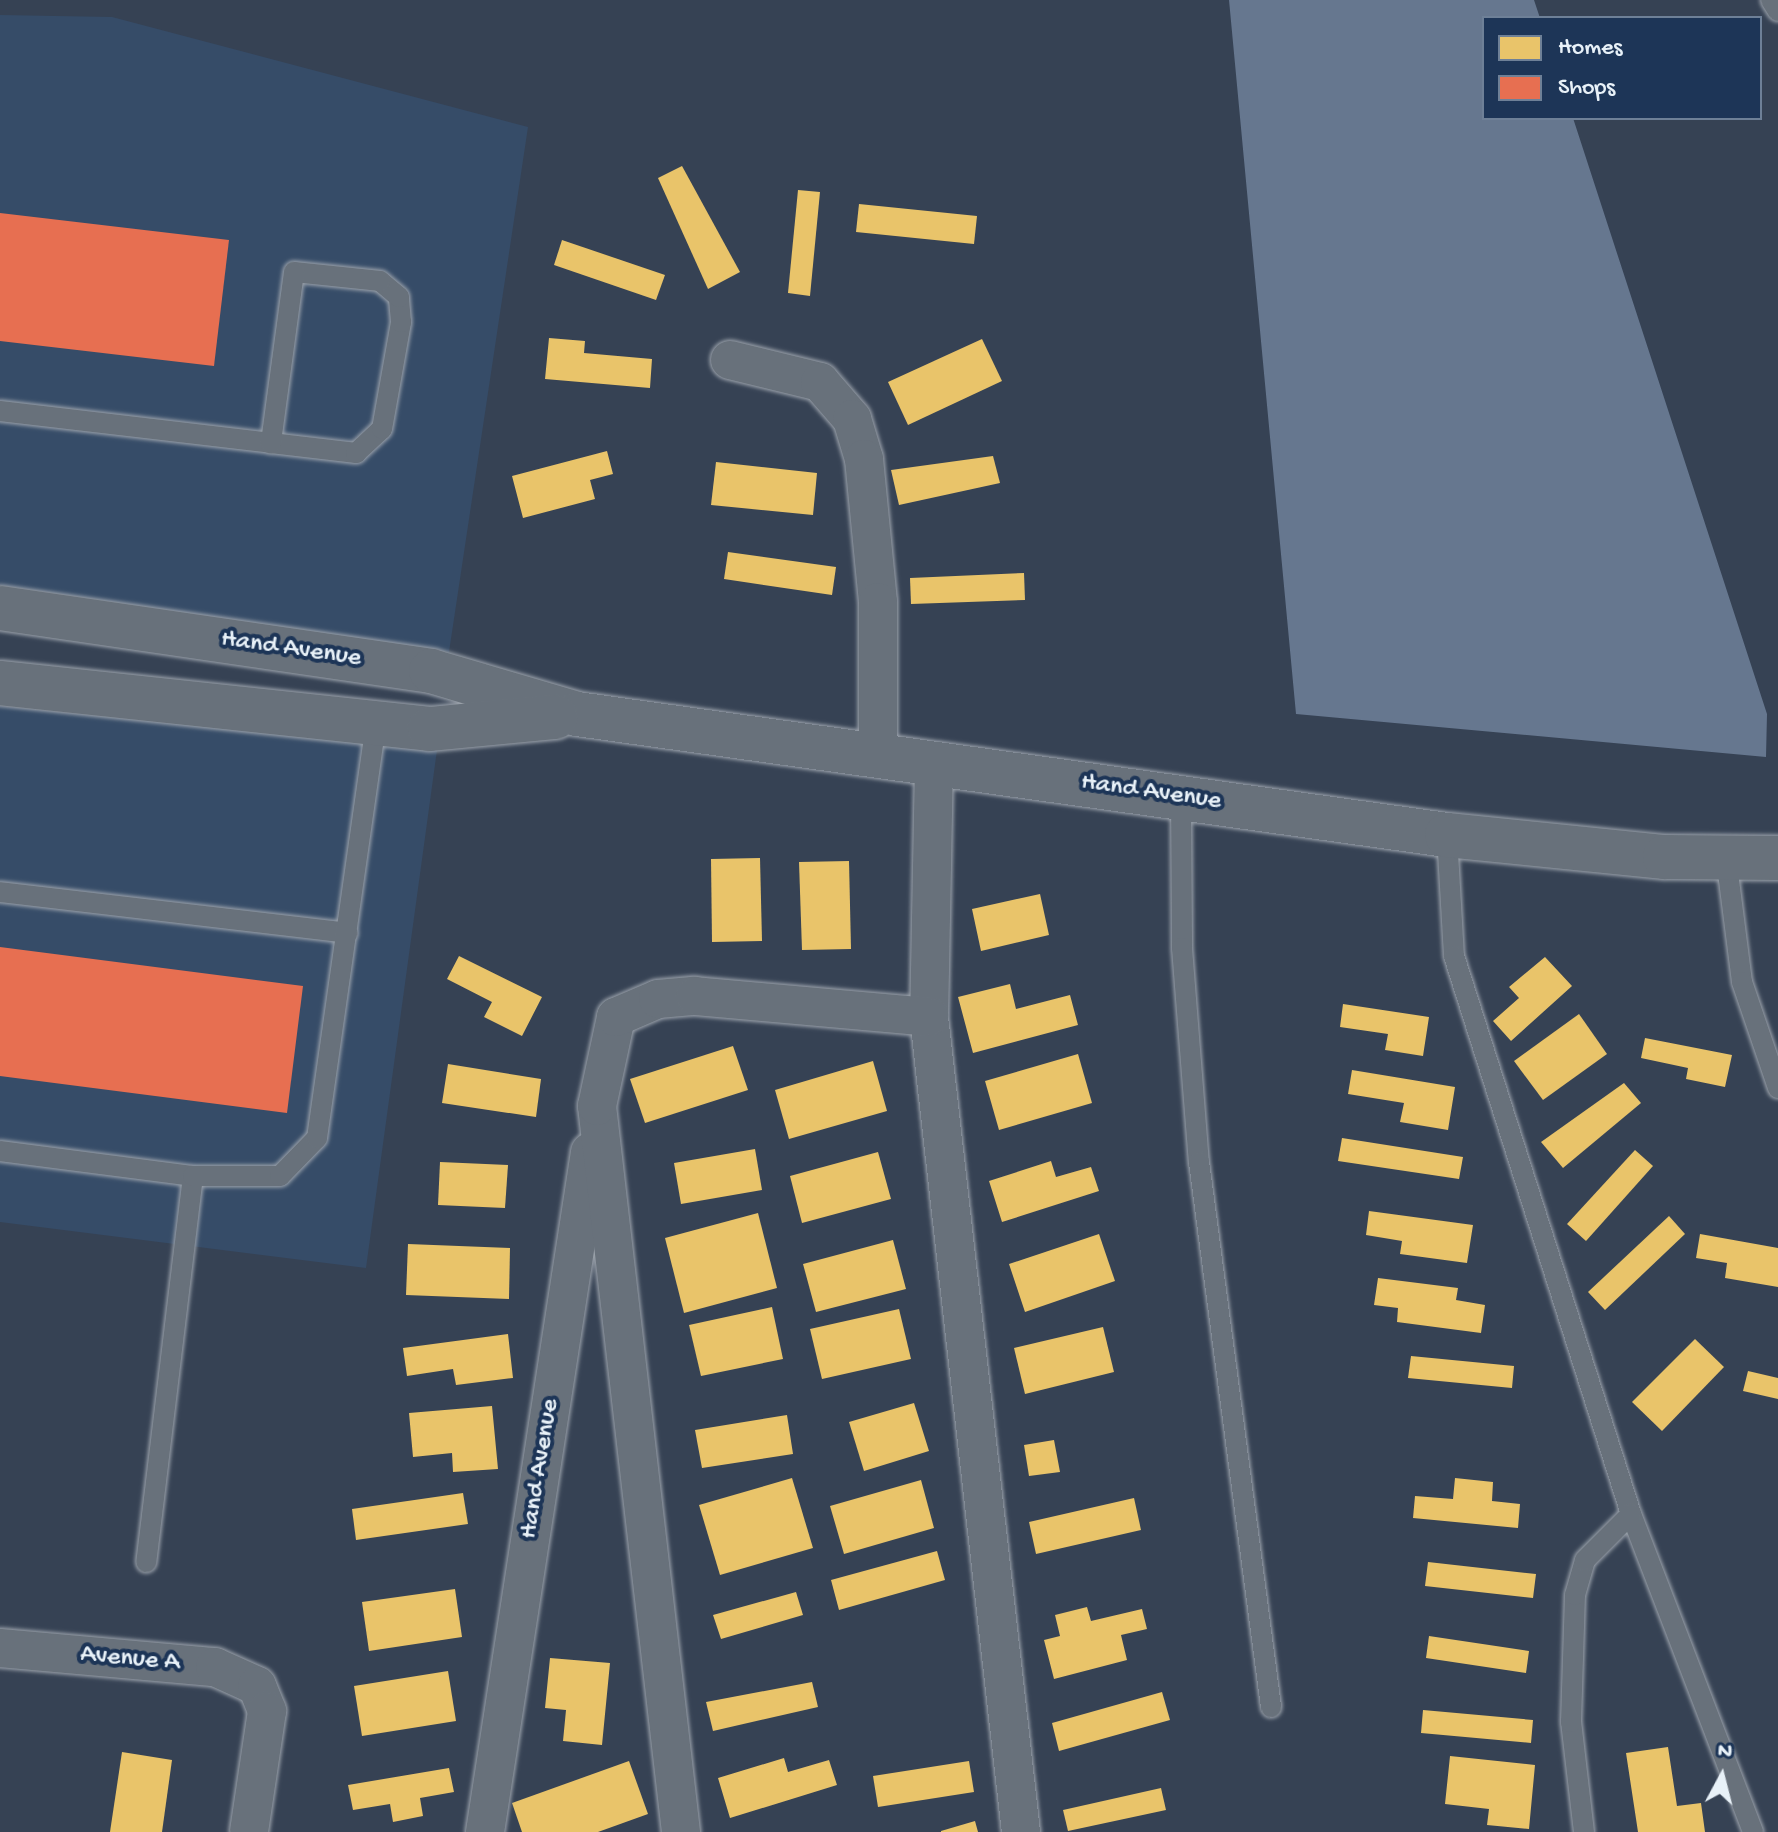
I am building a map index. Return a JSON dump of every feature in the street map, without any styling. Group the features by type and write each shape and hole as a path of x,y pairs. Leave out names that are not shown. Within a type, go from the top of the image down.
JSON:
{"street":[{"path":"730,360 820,382 852,419 864,459 878,602 878,755"},
{"name":"Hand Avenue","path":"0,608 431,671 577,714 1447,835 1726,857 1778,858"},
{"name":"Hand Avenue","path":"0,683 430,729 577,714"},
{"path":"934,762 929,1017 1021,1832"},
{"name":"Hand Avenue","path":"485,1832 597,1106 616,1017 658,999 929,1017"},
{"path":"597,1106 681,1832"},
{"name":"Avenue A","path":"0,1648 215,1667 257,1686 267,1711 249,1832"}],"lane":[{"path":"1771,0 1778,11"},
{"path":"0,411 271,443 356,453 374,441 401,322 399,297 380,281 294,272 271,443"},
{"path":"0,1151 193,1176 280,1176 317,1138 376,723"},
{"path":"1181,797 1182,948 1199,1162 1271,1707"},
{"path":"1447,835 1454,956 1631,1514 1753,1832"},
{"path":"1726,857 1742,982 1778,1088"},
{"path":"0,892 348,933"},
{"path":"146,1562 193,1176"},
{"path":"1584,1832 1571,1722 1575,1595 1585,1560 1631,1514"}],"shaded area":[{"path":"1229,0 1534,0 1539,16 1482,16 1482,120 1574,120 1767,714 1766,757 1296,714"},
{"path":"0,15 112,17 528,127 449,652 0,585"},
{"path":"0,706 437,750 366,1268 0,1222"}],"building: Homes":[{"path":"682,166 740,272 708,289 658,178"},
{"path":"798,190 820,192 810,296 788,293"},
{"path":"859,204 977,216 974,244 856,232"},
{"path":"562,240 665,275 656,300 554,265"},
{"path":"549,338 585,341 584,353 652,359 650,388 545,379"},
{"path":"982,339 1002,381 908,425 888,382"},
{"path":"607,451 613,474 590,480 595,499 523,518 512,476"},
{"path":"993,456 1000,483 899,505 891,470"},
{"path":"716,462 817,473 813,515 711,505"},
{"path":"728,552 836,567 832,595 724,579"},
{"path":"1024,573 1025,600 911,604 910,578"},
{"path":"760,858 762,941 712,942 711,859"},
{"path":"849,861 851,949 802,950 799,862"},
{"path":"1040,894 1049,935 981,951 972,909"},
{"path":"459,956 542,997 522,1036 484,1017 492,1002 447,979"},
{"path":"1545,957 1572,986 1511,1041 1493,1021 1519,998 1509,987"},
{"path":"1010,984 1016,1009 1070,995 1078,1025 973,1053 958,997"},
{"path":"1343,1004 1429,1017 1423,1056 1385,1050 1388,1034 1340,1027"},
{"path":"1579,1014 1607,1054 1543,1100 1514,1061"},
{"path":"1645,1038 1732,1055 1725,1087 1686,1079 1688,1068 1641,1058"},
{"path":"733,1046 748,1090 645,1123 630,1079"},
{"path":"1078,1054 1092,1103 999,1130 985,1081"},
{"path":"873,1061 887,1111 789,1139 775,1090"},
{"path":"448,1064 541,1079 536,1117 442,1103"},
{"path":"1352,1070 1455,1087 1448,1130 1400,1122 1404,1103 1348,1094"},
{"path":"1624,1083 1641,1103 1563,1168 1541,1142"},
{"path":"1342,1138 1463,1157 1459,1179 1338,1161"},
{"path":"755,1149 762,1190 681,1204 674,1163"},
{"path":"1635,1150 1653,1166 1586,1241 1567,1224"},
{"path":"878,1152 891,1199 802,1223 790,1176"},
{"path":"1051,1161 1056,1177 1091,1167 1099,1191 1002,1222 989,1181"},
{"path":"440,1162 508,1165 505,1208 438,1205"},
{"path":"1369,1211 1473,1225 1467,1263 1400,1254 1402,1241 1366,1235"},
{"path":"758,1213 777,1288 684,1313 665,1238"},
{"path":"1669,1216 1685,1234 1605,1310 1588,1292"},
{"path":"1099,1234 1115,1281 1025,1312 1009,1264"},
{"path":"1700,1234 1778,1248 1778,1287 1725,1278 1727,1263 1696,1258"},
{"path":"893,1240 906,1289 816,1312 803,1264"},
{"path":"408,1244 510,1248 509,1299 406,1295"},
{"path":"1378,1278 1458,1288 1456,1300 1485,1305 1481,1333 1397,1322 1398,1308 1374,1305"},
{"path":"772,1307 783,1359 701,1376 689,1325"},
{"path":"899,1309 911,1359 822,1379 810,1329"},
{"path":"1103,1327 1114,1372 1025,1394 1014,1348"},
{"path":"508,1334 513,1378 456,1385 453,1369 407,1376 403,1348"},
{"path":"1695,1339 1724,1367 1662,1431 1632,1402"},
{"path":"1411,1356 1514,1366 1512,1388 1408,1378"},
{"path":"1748,1371 1778,1378 1778,1399 1743,1391"},
{"path":"914,1403 929,1451 864,1471 849,1422"},
{"path":"492,1406 498,1469 453,1472 452,1453 413,1457 409,1413"},
{"path":"787,1415 793,1454 702,1468 695,1430"},
{"path":"1054,1440 1060,1472 1029,1476 1024,1445"},
{"path":"792,1478 813,1548 720,1575 699,1505"},
{"path":"1455,1478 1493,1482 1492,1501 1520,1504 1518,1528 1413,1518 1415,1496 1453,1499"},
{"path":"921,1480 934,1528 844,1554 830,1506"},
{"path":"463,1493 468,1524 356,1540 352,1509"},
{"path":"1134,1498 1141,1530 1036,1554 1029,1522"},
{"path":"937,1551 945,1580 839,1610 831,1580"},
{"path":"1428,1562 1536,1574 1533,1598 1425,1586"},
{"path":"455,1589 462,1637 369,1651 362,1602"},
{"path":"796,1592 803,1615 721,1639 713,1615"},
{"path":"1087,1607 1091,1621 1142,1609 1147,1629 1121,1635 1127,1660 1054,1679 1044,1640 1060,1636 1055,1615"},
{"path":"1429,1636 1529,1651 1526,1673 1426,1658"},
{"path":"550,1658 610,1663 602,1745 563,1741 566,1710 545,1708"},
{"path":"448,1671 456,1721 362,1736 354,1686"},
{"path":"812,1682 818,1707 713,1731 706,1702"},
{"path":"1162,1692 1170,1720 1059,1751 1052,1723"},
{"path":"1423,1710 1533,1720 1531,1743 1421,1733"},
{"path":"1668,1747 1677,1806 1701,1803 1705,1832 1638,1832 1626,1753"},
{"path":"122,1752 172,1760 162,1832 110,1832"},
{"path":"1450,1756 1535,1765 1529,1829 1487,1825 1489,1809 1445,1804"},
{"path":"784,1758 788,1772 829,1760 837,1785 730,1818 718,1778"},
{"path":"629,1761 648,1814 598,1832 522,1832 512,1803"},
{"path":"969,1761 974,1792 878,1807 873,1776"},
{"path":"449,1768 454,1792 420,1798 423,1816 393,1822 390,1804 353,1810 348,1785"},
{"path":"1161,1788 1166,1810 1068,1831 1063,1810"},
{"path":"975,1821 978,1832 941,1832 941,1831"}],"building: Shops":[{"path":"0,213 229,240 214,366 0,341"},
{"path":"0,947 303,986 287,1113 0,1076"}]}
